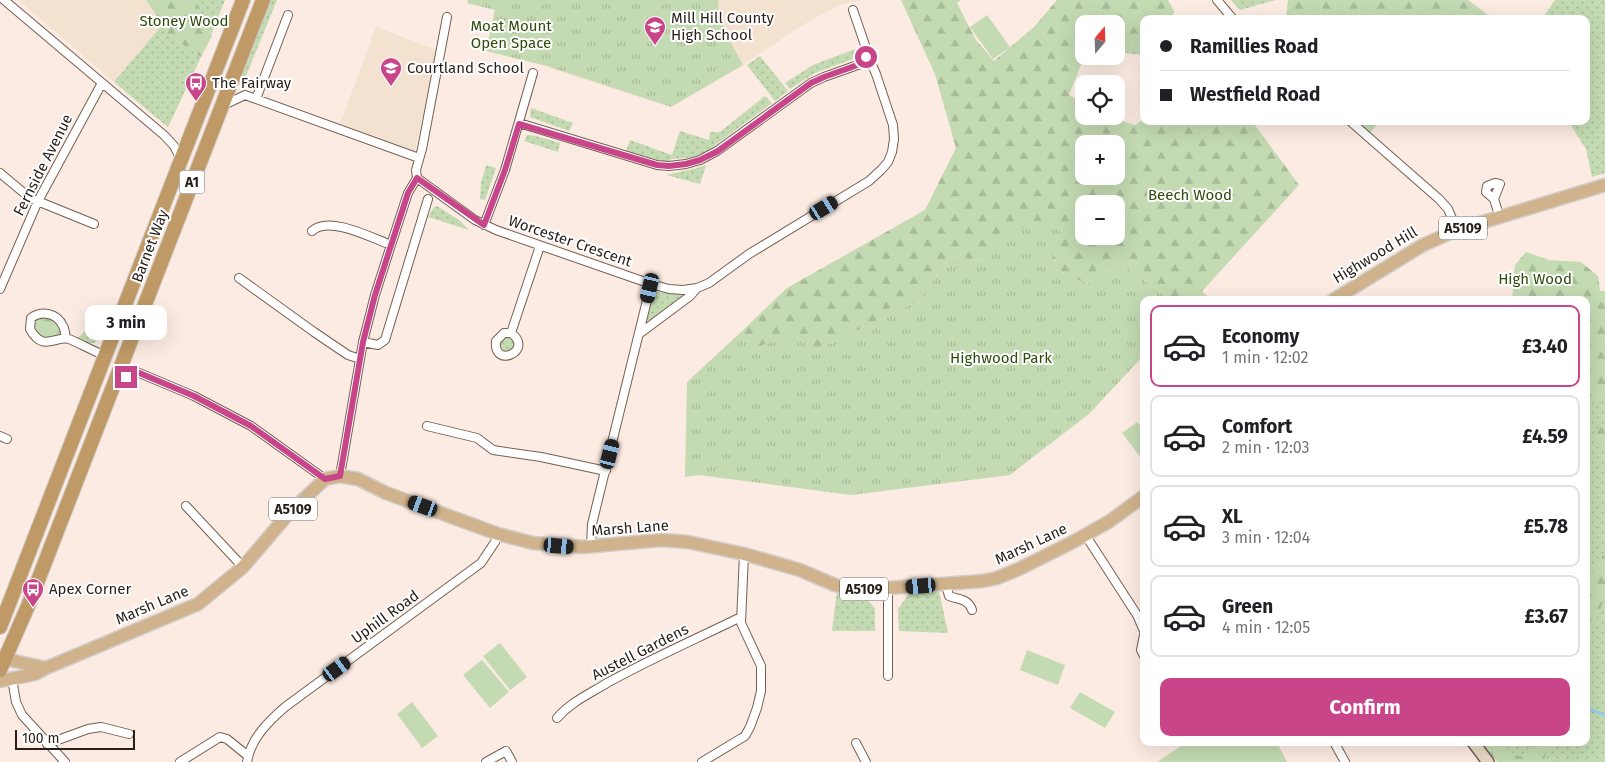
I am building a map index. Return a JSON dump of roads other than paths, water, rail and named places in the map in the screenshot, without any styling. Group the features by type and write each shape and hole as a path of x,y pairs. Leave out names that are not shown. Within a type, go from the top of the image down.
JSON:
{"highway":[{"name":"Barnet Way","path":"0,627 243,0"},
{"name":"Barnet Way","path":"2,663 28,606 263,0"}],"main road":[{"name":"Highwood Hill","path":"1340,296 1423,245 1457,230 1605,185"},
{"name":"Marsh Lane","path":"6,680 35,674 198,604 243,568 290,512 325,479 340,476 358,478 386,493 498,534 534,543 590,547 661,540 688,542 744,554 800,570 836,585 850,588 888,588 983,581 997,578 1086,536 1140,499"},
{"path":"2,663 46,668"},
{"path":"1476,746 1485,759"}],"street":[{"path":"4,0 165,136 182,159"},
{"path":"1217,0 1230,15"},
{"path":"519,124 657,165 669,166 700,160 718,151 811,83 866,62 867,51 853,10"},
{"path":"256,99 288,15"},
{"path":"340,476 363,342 375,295 408,193 417,178 416,170 448,17"},
{"name":"Worcester Crescent","path":"417,178 484,225 651,284 670,289 698,288 709,283 749,254 869,181 888,162 894,139 893,125 873,67 866,62"},
{"path":"484,225 505,170 532,73"},
{"name":"Fernside Avenue","path":"0,289 38,201 102,83"},
{"path":"222,107 244,95 419,158"},
{"path":"1355,125 1439,199 1448,209 1457,230"},
{"path":"0,173 30,198 94,224"},
{"path":"1494,199 1500,218"},
{"path":"363,342 378,345 385,340 428,200"},
{"path":"312,231 322,225 335,225 391,245"},
{"path":"511,333 540,246"},
{"path":"239,278 322,338 348,355 360,359"},
{"path":"590,547 592,524 651,284"},
{"path":"639,334 698,288"},
{"path":"66,338 63,326 55,317 48,313 41,313 31,318 30,329 37,338 50,342 66,338 106,356"},
{"path":"116,381 137,372 194,396 251,426 325,479"},
{"path":"427,426 476,438 493,450 540,457 606,471"},
{"path":"186,506 243,568"},
{"name":"Uphill Road","path":"247,759 257,737 266,724 286,707 481,563 498,534"},
{"path":"1086,536 1140,621"},
{"path":"702,762 745,736 757,708 761,682 761,666 741,623 744,554"},
{"path":"946,584 949,596 970,604 972,610"},
{"path":"888,588 888,676"},
{"name":"Austell Gardens","path":"557,718 576,701 629,671 741,617"},
{"path":"6,680 22,715 65,762"},
{"path":"47,744 88,729 101,727 129,734"},
{"path":"180,762 220,737 227,739 247,759"},
{"path":"856,743 866,762"},
{"path":"1336,746 1345,762"},
{"path":"486,762 506,751 512,762"}],"waterway":[{"path":"1590,709 1605,715"}],"place":[{"name":"Mill Hill County High School","path":"655,46"},
{"name":"Courtland School","path":"391,87"},
{"name":"The Fairway","path":"196,102"},
{"name":"Apex Corner","path":"33,608"}],"park label":[{"name":"Stoney Wood","path":"184,21"},
{"name":"Moat Mount Open Space","path":"511,34"},
{"name":"Beech Wood","path":"1190,195"},
{"name":"High Wood","path":"1535,279"},
{"name":"Highwood Park","path":"1001,358"}]}
